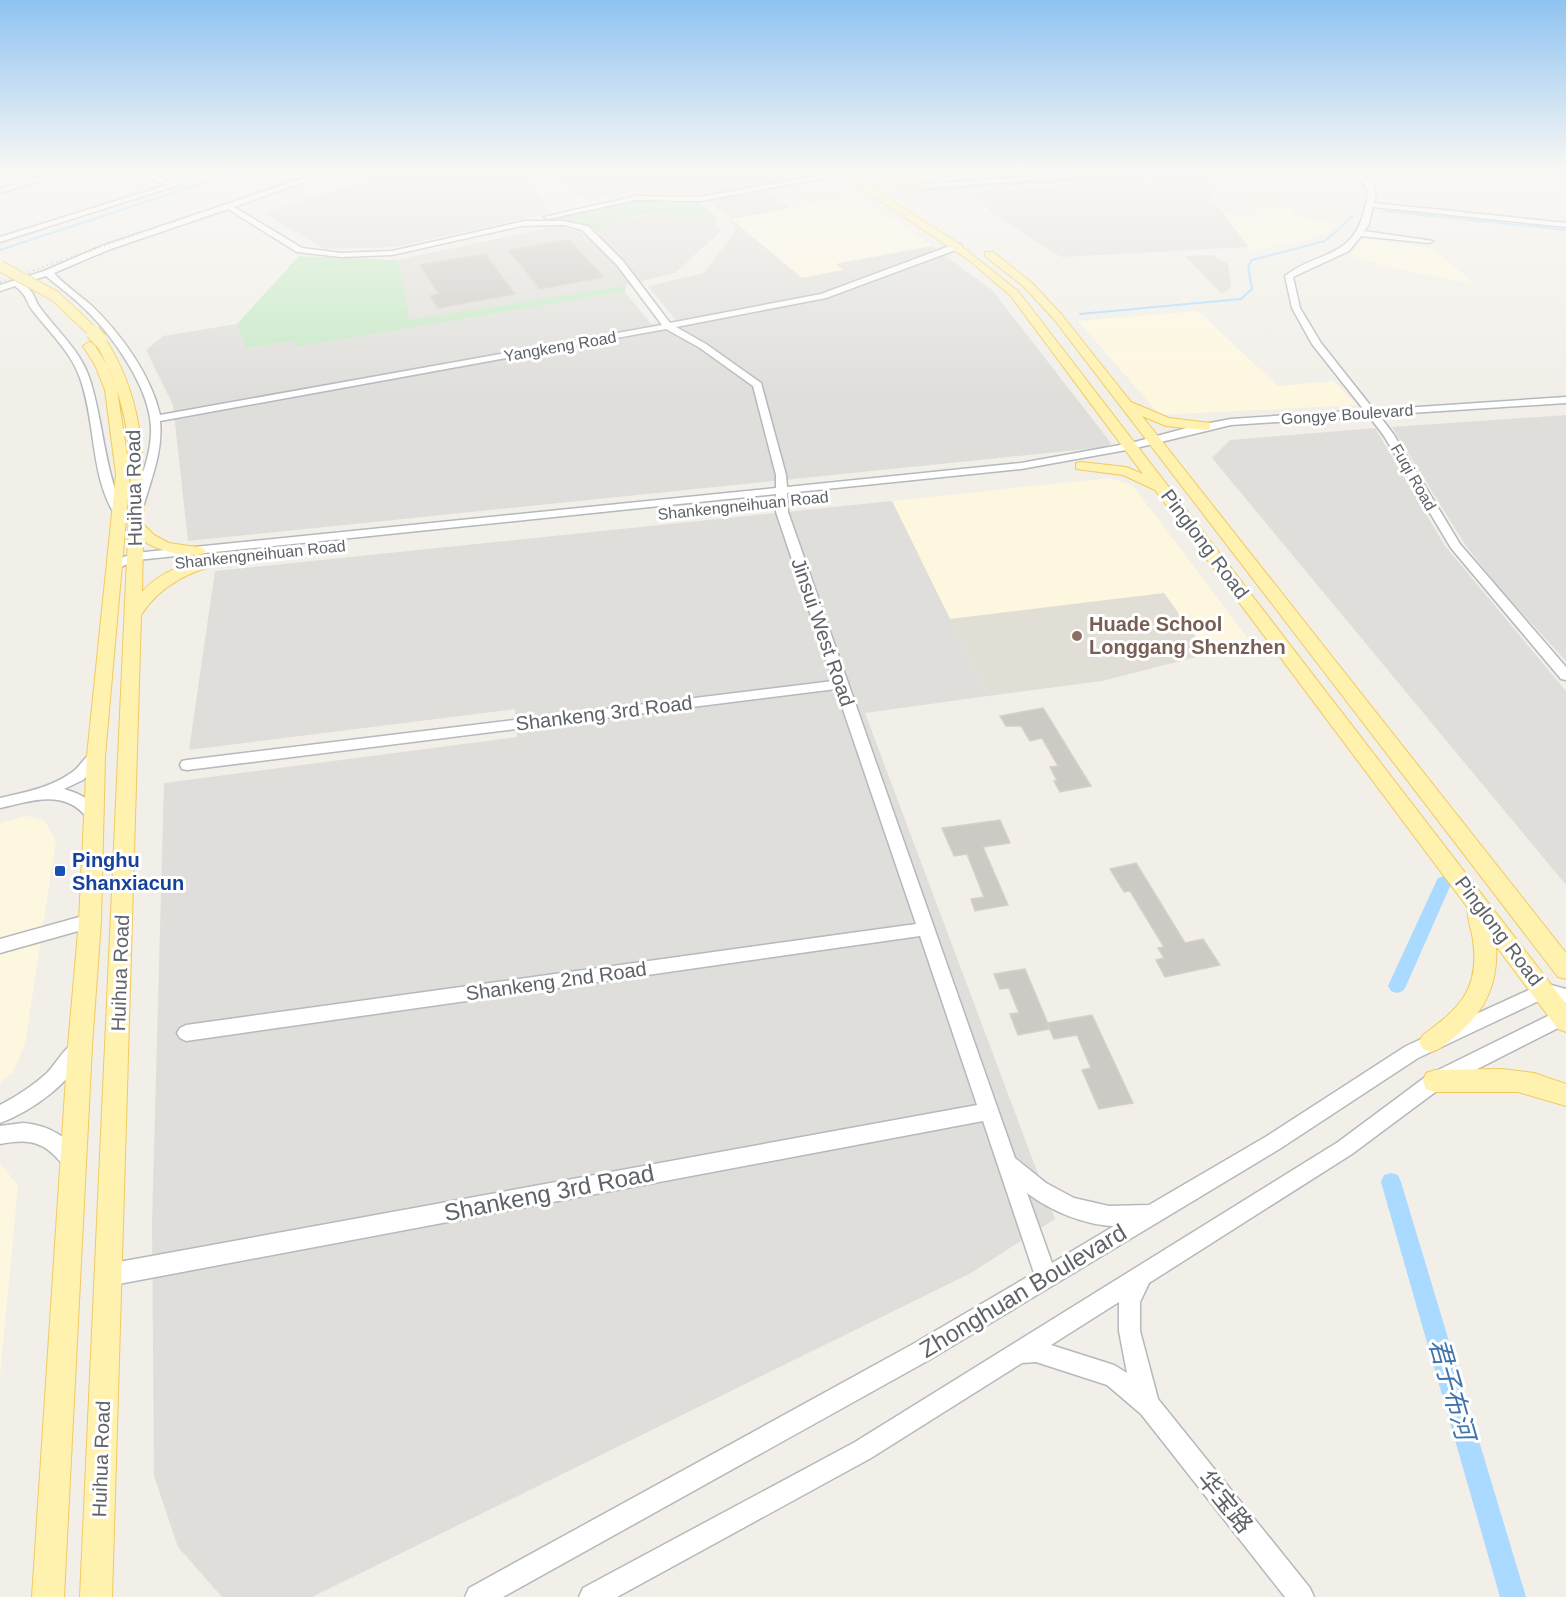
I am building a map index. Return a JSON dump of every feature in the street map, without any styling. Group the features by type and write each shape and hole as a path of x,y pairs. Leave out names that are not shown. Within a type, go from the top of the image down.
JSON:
{"main road":[{"name":"Pinglong Road","path":"959,247 1014,293 1565,1018"},
{"name":"Pinglong Road","path":"978,247 1027,284 1057,316 1566,970"},
{"name":"Huihua Road","path":"0,266 27,277 65,300 94,341 117,420 123,474 119,513 134,613 96,1597"},
{"name":"Huihua Road","path":"0,273 40,293 53,303 114,362 133,416 137,442 137,518 96,756 90,921 80,1046 48,1597"},
{"path":"1122,399 1136,410 1155,419 1177,424 1205,426"},
{"path":"1081,466 1126,471 1154,483 1166,493"},
{"path":"137,518 152,542 165,547 198,551"},
{"path":"134,613 141,600 168,577 194,566 223,558"},
{"path":"1431,1042 1458,1021 1474,1003 1485,970 1484,933 1478,913 1461,882"},
{"path":"1435,1081 1484,1078 1520,1080 1566,1095"}],"street":[{"path":"0,288 50,272 109,247"},
{"path":"294,247 300,250 318,253 392,253 420,247"},
{"name":"Jinsui West Road","path":"604,247 620,263 668,327 704,346 758,385 781,475 782,512 1046,1277"},
{"name":"Yangkeng Road","path":"155,419 668,327 823,296 957,247"},
{"name":"Fuqi Road","path":"1348,247 1320,263 1296,271 1288,279 1296,308 1317,344 1398,448 1455,546 1566,676"},
{"path":"50,272 50,275 84,301 121,343 148,395 155,419 151,458 137,518"},
{"path":"17,283 31,295 35,308 64,340 85,378 107,484 119,513"},
{"name":"Gongye Boulevard","path":"1157,444 1235,428 1566,400"},
{"name":"Gongye Boulevard","path":"1135,451 1205,426 1248,420 1566,405"},
{"name":"Shankengneihuan Road","path":"128,563 198,551 1026,475 1081,466 1135,451"},
{"name":"Shankengneihuan Road","path":"128,563 223,558 781,496 1135,451"},
{"name":"Shankeng 3rd Road","path":"187,765 841,684"},
{"path":"39,795 78,776 96,756"},
{"path":"0,803 39,795 76,796 87,803 93,815"},
{"path":"0,946 90,921"},
{"name":"Shankeng 2nd Road","path":"186,1033 926,929"},
{"path":"1544,990 1566,996"},
{"name":"Zhonghuan Boulevard","path":"478,1597 921,1352 1156,1212 1431,1042 1544,990"},
{"path":"592,1597 863,1450 1345,1148 1435,1081 1565,1018"},
{"path":"0,1114 45,1087 65,1068 80,1046"},
{"name":"Shankeng 3rd Road","path":"108,1275 989,1111"},
{"path":"0,1135 14,1132 39,1134 59,1142 73,1161"},
{"path":"1007,1163 1031,1186 1076,1209 1109,1216 1156,1212"},
{"path":"1141,1276 1130,1304 1130,1328 1134,1359 1149,1406"},
{"path":"1019,1352 1036,1352 1114,1376 1149,1406"},
{"name":"华宝路","path":"1149,1406 1301,1597"}],"shaded area":[{"path":"321,247 398,247 396,247 325,249"},
{"path":"460,247 704,247 675,273 626,285 410,321 400,267 396,260"},
{"path":"724,247 764,247 802,278 843,270 836,264 933,247 992,290 1111,443 1106,447 188,541 173,405 146,350 163,336 237,324 246,348 295,341 296,347 625,292 651,324 676,320 648,286 704,273"},
{"path":"764,247 929,247 837,263 844,270 802,278"},
{"path":"1044,247 1249,247 1061,257"},
{"path":"1245,247 1275,247 1249,252"},
{"path":"1357,247 1433,248 1474,284 1387,267 1349,255"},
{"path":"1213,255 1228,264 1231,287 1222,294 1185,256"},
{"path":"1198,311 1278,386 1334,381 1357,405 1160,415 1078,321"},
{"path":"1566,415 1566,661 1498,587 1466,546 1392,427"},
{"path":"1375,428 1445,546 1566,691 1566,885 1212,458 1230,440"},
{"path":"1109,478 1132,485 1255,648 1208,654 1164,593 950,619 892,501"},
{"path":"892,501 988,696 865,713 1055,1219 971,1273 312,1597 222,1597 178,1547 154,1476 152,1223 164,783 517,737 515,709 189,750 215,571"},
{"name":"Huade School Longgang Shenzhen","path":"1164,593 1208,654 1102,681 988,696 950,619"},
{"path":"27,816 44,820 56,841 25,1044 13,1072 0,1083 0,823"},
{"path":"0,1163 18,1186 0,1376"}],"green space":[{"path":"299,256 396,260 400,267 410,320 626,285 625,292 296,347 294,341 246,348 237,324"}],"building":[{"path":"529,247 575,247 604,277 540,289 508,250"},
{"path":"485,254 515,294 438,308 430,296 439,294 420,265"},
{"path":"1043,708 1091,786 1060,792 1050,767 1058,766 1042,738 1030,741 1021,726 1006,726 1000,716"},
{"path":"1000,820 1010,843 983,847 1008,905 975,911 971,899 984,897 967,854 954,856 942,828"},
{"path":"1136,863 1185,943 1203,939 1220,965 1165,977 1156,960 1164,958 1158,948 1164,947 1130,891 1124,892 1110,869"},
{"path":"1025,969 1050,1029 1018,1035 1010,1014 1019,1013 1009,988 1000,989 994,974"},
{"path":"1092,1015 1133,1103 1099,1109 1082,1070 1091,1068 1077,1035 1054,1039 1047,1023"}],"waterway":[{"path":"0,250 11,247"},
{"path":"1080,314 1241,299 1252,289 1248,266 1252,260 1304,247"},
{"name":"君子布河","path":"1397,986 1444,882"},
{"name":"君子布河","path":"1391,1182 1513,1597"}],"railway":[{"path":"0,282 103,247"}],"place":[{"name":"Huade School Longgang Shenzhen","path":"1077,636"},
{"name":"Pinghu Shanxiacun","path":"60,871"}]}
